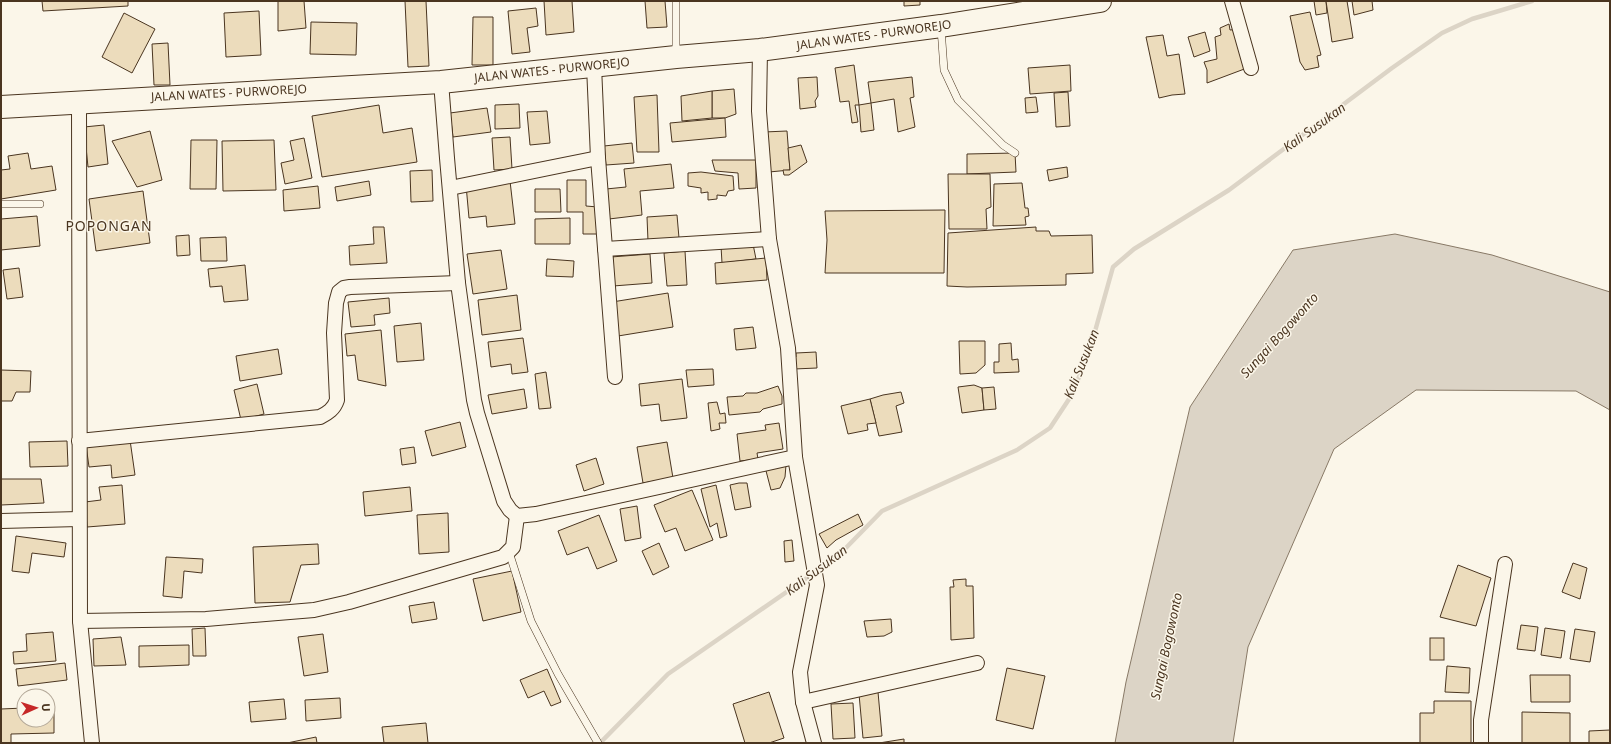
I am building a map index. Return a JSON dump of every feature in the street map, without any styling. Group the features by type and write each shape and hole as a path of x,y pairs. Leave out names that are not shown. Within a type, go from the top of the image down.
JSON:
{"highway":[{"name":"JALAN WATES - PURWOREJO","path":"1,107 441,82 676,57 760,50 941,26 1100,1"}],"street":[{"path":"1232,1 1251,68"},
{"path":"760,50 759,111 770,239 788,348 795,457 817,585 800,672 803,702 814,743"},
{"path":"594,66 598,158 615,377"},
{"path":"441,82 458,283 476,413 504,501 510,510 517,516 536,514 795,457"},
{"path":"79,102 80,621 92,743"},
{"path":"450,188 598,158"},
{"path":"605,249 770,239"},
{"path":"79,441 320,417 335,406 337,400 334,333 336,303 339,292 344,288 350,287 458,283"},
{"path":"80,621 206,619 314,610 365,598 503,557 513,547 517,516"},
{"path":"1,521 79,518"},
{"path":"1481,743 1481,720 1505,564"},
{"path":"803,702 977,663"}],"lane":[{"path":"676,1 676,57"},
{"path":"941,26 944,70 958,100 1003,145 1015,153"},
{"path":"1,204 40,204"},
{"path":"509,552 532,621 558,674 596,740"}],"water":[{"name":"Sungai Bogowonto","path":"1395,234 1492,255 1610,292 1610,410 1576,391 1416,390 1334,449 1248,647 1233,743 1115,743 1126,682 1190,407 1293,250"}],"building":[{"path":"42,1 128,1 128,6 43,11"},
{"path":"278,1 304,1 306,28 278,31"},
{"path":"405,1 426,1 429,66 408,67"},
{"path":"544,1 572,1 574,32 546,35"},
{"path":"645,1 665,1 667,27 647,28"},
{"path":"904,1 920,1 920,5 904,6"},
{"path":"1314,1 1326,1 1327,13 1316,15"},
{"path":"1326,1 1347,1 1353,38 1332,42"},
{"path":"1352,1 1372,1 1373,10 1354,15"},
{"path":"536,8 538,26 527,28 530,52 512,54 508,11"},
{"path":"259,11 261,55 226,57 224,13"},
{"path":"1310,12 1321,55 1317,56 1319,67 1305,70 1300,62 1290,16"},
{"path":"124,13 155,29 132,73 102,57"},
{"path":"473,17 493,17 493,65 472,65"},
{"path":"311,22 357,23 356,55 310,54"},
{"path":"1229,24 1230,30 1240,29 1247,68 1207,83 1207,70 1204,62 1217,59 1215,37 1221,35 1220,28"},
{"path":"1205,32 1210,51 1194,57 1188,37"},
{"path":"1163,35 1167,56 1179,54 1185,94 1159,98 1146,37"},
{"path":"168,43 170,85 154,85 152,44"},
{"path":"854,65 859,105 855,105 858,122 852,123 849,101 840,102 835,68"},
{"path":"1070,65 1071,91 1030,94 1028,68"},
{"path":"817,77 818,96 815,101 816,107 800,109 798,78"},
{"path":"912,77 914,97 910,98 915,127 898,132 894,99 871,103 868,82"},
{"path":"734,89 736,114 725,118 712,118 712,91"},
{"path":"712,91 712,118 682,121 681,96"},
{"path":"1068,92 1070,126 1056,127 1054,93"},
{"path":"657,95 659,152 637,152 634,97"},
{"path":"1036,97 1038,112 1026,113 1025,98"},
{"path":"871,103 874,130 861,132 859,105"},
{"path":"519,104 520,128 495,129 495,105"},
{"path":"379,105 383,133 412,128 417,162 322,177 312,116"},
{"path":"487,108 491,132 453,137 450,113"},
{"path":"547,111 550,143 530,145 527,112"},
{"path":"725,118 726,137 672,142 670,123"},
{"path":"104,125 108,164 88,167 84,127"},
{"path":"150,131 162,180 137,187 112,141"},
{"path":"787,131 790,170 769,172 764,132"},
{"path":"510,137 512,169 494,170 492,138"},
{"path":"304,138 312,178 285,184 281,163 294,160 290,141"},
{"path":"191,140 217,140 216,189 190,189"},
{"path":"274,140 276,190 223,191 222,141"},
{"path":"632,143 634,163 606,165 604,146"},
{"path":"801,145 807,162 789,175 784,175 783,170 790,170 788,148"},
{"path":"28,153 31,169 52,166 56,190 1,199 1,170 10,169 8,156"},
{"path":"1015,153 1016,172 967,174 967,154"},
{"path":"712,160 756,160 756,188 739,189 738,173 715,171"},
{"path":"671,164 674,188 640,191 642,215 609,219 606,189 626,187 624,169"},
{"path":"1067,167 1068,177 1049,181 1047,170"},
{"path":"432,170 433,201 411,202 410,171"},
{"path":"701,172 733,176 734,190 728,191 726,196 717,195 717,199 708,200 708,192 701,193 701,188 688,186 688,173"},
{"path":"948,174 990,174 991,207 986,209 987,229 949,229"},
{"path":"567,180 586,180 586,206 598,207 598,234 583,234 583,212 567,212"},
{"path":"369,181 371,195 337,201 335,187"},
{"path":"510,181 515,224 487,227 486,216 469,218 466,185"},
{"path":"1022,183 1025,208 1028,208 1029,216 1025,217 1026,225 993,226 994,184"},
{"path":"318,186 320,208 284,211 283,190"},
{"path":"535,189 560,189 561,212 535,212"},
{"path":"143,191 150,243 96,251 89,199"},
{"path":"945,210 944,273 825,273 827,240 825,211"},
{"path":"677,215 679,238 648,241 647,217"},
{"path":"37,216 40,246 1,250 1,219"},
{"path":"570,218 570,244 535,244 535,219"},
{"path":"373,227 384,227 387,263 350,265 349,246 374,244"},
{"path":"1036,227 1036,231 1049,231 1051,236 1092,235 1093,273 1066,274 1066,285 947,286 948,233"},
{"path":"189,235 190,255 177,256 176,236"},
{"path":"226,237 227,261 201,261 200,238"},
{"path":"753,244 756,259 722,263 721,246"},
{"path":"501,250 507,289 473,294 467,254"},
{"path":"685,251 687,285 667,286 664,253"},
{"path":"650,254 652,283 613,286 611,257"},
{"path":"766,258 767,280 716,284 715,263"},
{"path":"547,259 574,261 573,277 546,276"},
{"path":"245,265 248,300 224,302 222,286 210,287 208,269"},
{"path":"19,268 23,297 7,299 3,270"},
{"path":"668,293 673,327 618,336 612,302"},
{"path":"517,295 521,330 482,335 478,300"},
{"path":"389,298 390,313 374,315 375,325 351,327 348,302"},
{"path":"421,323 424,360 397,362 394,326"},
{"path":"753,327 756,348 736,350 734,329"},
{"path":"381,330 386,386 358,380 355,355 347,356 345,334"},
{"path":"523,338 528,372 512,374 511,364 491,367 488,342"},
{"path":"959,341 985,341 985,365 976,373 960,374"},
{"path":"1011,343 1012,360 1018,359 1019,372 994,373 994,362 999,362 999,344"},
{"path":"278,349 282,374 240,381 236,356"},
{"path":"816,352 817,368 794,369 793,358 796,357 796,353"},
{"path":"713,369 714,385 688,387 686,370"},
{"path":"1,370 31,371 30,392 16,392 12,401 1,401"},
{"path":"546,372 551,408 539,409 535,374"},
{"path":"682,379 687,418 661,421 659,404 641,406 639,384"},
{"path":"257,384 264,414 241,420 234,390"},
{"path":"974,385 982,388 984,410 962,413 958,387"},
{"path":"778,386 782,396 782,404 763,409 760,412 729,415 727,397 743,396 746,393 757,393"},
{"path":"994,387 996,409 984,410 982,388"},
{"path":"524,389 527,408 492,414 488,395"},
{"path":"901,392 904,403 896,406 902,432 879,436 870,399"},
{"path":"870,399 876,423 867,424 868,430 848,434 841,406"},
{"path":"717,402 720,414 725,413 726,423 719,423 720,429 711,431 708,403"},
{"path":"460,422 466,447 432,456 425,431"},
{"path":"779,423 783,449 757,453 758,459 740,461 737,434 766,430 765,425"},
{"path":"130,440 135,475 112,478 111,465 89,467 86,445"},
{"path":"67,441 68,466 30,467 29,442"},
{"path":"667,442 673,478 643,483 637,447"},
{"path":"414,447 416,463 402,465 400,449"},
{"path":"596,458 604,484 584,491 576,465"},
{"path":"786,465 785,477 780,488 771,490 765,467"},
{"path":"1,479 41,479 44,503 1,505"},
{"path":"747,483 751,507 735,510 730,485"},
{"path":"122,485 125,524 87,527 85,502 101,500 99,487"},
{"path":"716,485 727,536 720,538 717,523 710,527 701,489"},
{"path":"410,487 412,511 365,516 363,492"},
{"path":"692,490 713,540 685,551 676,528 665,532 654,505"},
{"path":"637,506 641,538 625,541 620,509"},
{"path":"448,513 449,552 419,554 417,515"},
{"path":"858,514 863,525 836,540 827,548 819,534"},
{"path":"599,515 617,561 597,569 588,547 567,555 558,531"},
{"path":"16,536 66,543 64,557 32,553 29,573 12,571"},
{"path":"792,540 794,561 785,562 784,541"},
{"path":"659,543 669,567 653,575 642,551"},
{"path":"318,544 319,564 301,565 290,602 255,603 253,547"},
{"path":"166,557 203,559 202,573 184,571 182,598 163,596"},
{"path":"1573,563 1587,568 1580,599 1562,592"},
{"path":"1458,565 1491,578 1476,626 1440,617"},
{"path":"512,571 521,612 483,621 473,579"},
{"path":"966,579 966,586 973,586 974,638 951,640 950,587 954,587 953,580"},
{"path":"434,602 437,619 412,623 409,606"},
{"path":"891,619 892,632 884,636 867,637 864,621"},
{"path":"1521,625 1538,627 1535,651 1517,649"},
{"path":"205,628 206,656 193,656 192,629"},
{"path":"1545,628 1565,631 1561,658 1541,655"},
{"path":"1575,629 1595,632 1590,662 1570,659"},
{"path":"53,632 56,661 14,664 13,652 27,651 26,634"},
{"path":"323,634 328,672 304,676 298,637"},
{"path":"121,637 126,665 94,666 93,639"},
{"path":"1430,638 1444,638 1444,660 1430,660"},
{"path":"189,645 189,665 139,667 139,646"},
{"path":"65,663 67,680 18,686 16,669"},
{"path":"1447,666 1470,668 1469,693 1445,692"},
{"path":"1007,668 1045,676 1033,729 996,720"},
{"path":"547,669 561,702 551,706 544,691 528,698 520,680"},
{"path":"1530,675 1570,675 1570,702 1531,702"},
{"path":"769,692 784,738 769,743 745,743 733,704"},
{"path":"878,692 882,736 863,738 859,694"},
{"path":"340,698 341,718 306,721 305,700"},
{"path":"284,699 286,719 251,722 249,702"},
{"path":"1434,701 1471,701 1471,743 1420,743 1420,713 1434,713"},
{"path":"853,703 855,738 833,739 831,704"},
{"path":"16,708 16,728 54,728 54,733 11,734 11,743 1,743 1,709"},
{"path":"1522,712 1570,713 1570,743 1522,743"},
{"path":"426,723 428,743 384,743 382,727"},
{"path":"1610,730 1610,743 1589,743 1589,731"},
{"path":"316,737 317,743 287,743"},
{"path":"904,739 904,743 879,743"}],"waterway":[{"name":"Kali Susukan","path":"600,743 668,674 837,557 882,511 1017,450 1050,428 1073,393 1092,342 1113,267 1134,249 1229,190 1392,68 1442,33 1472,19 1532,1"}],"district":[{"name":"POPONGAN","path":"109,226"}]}
